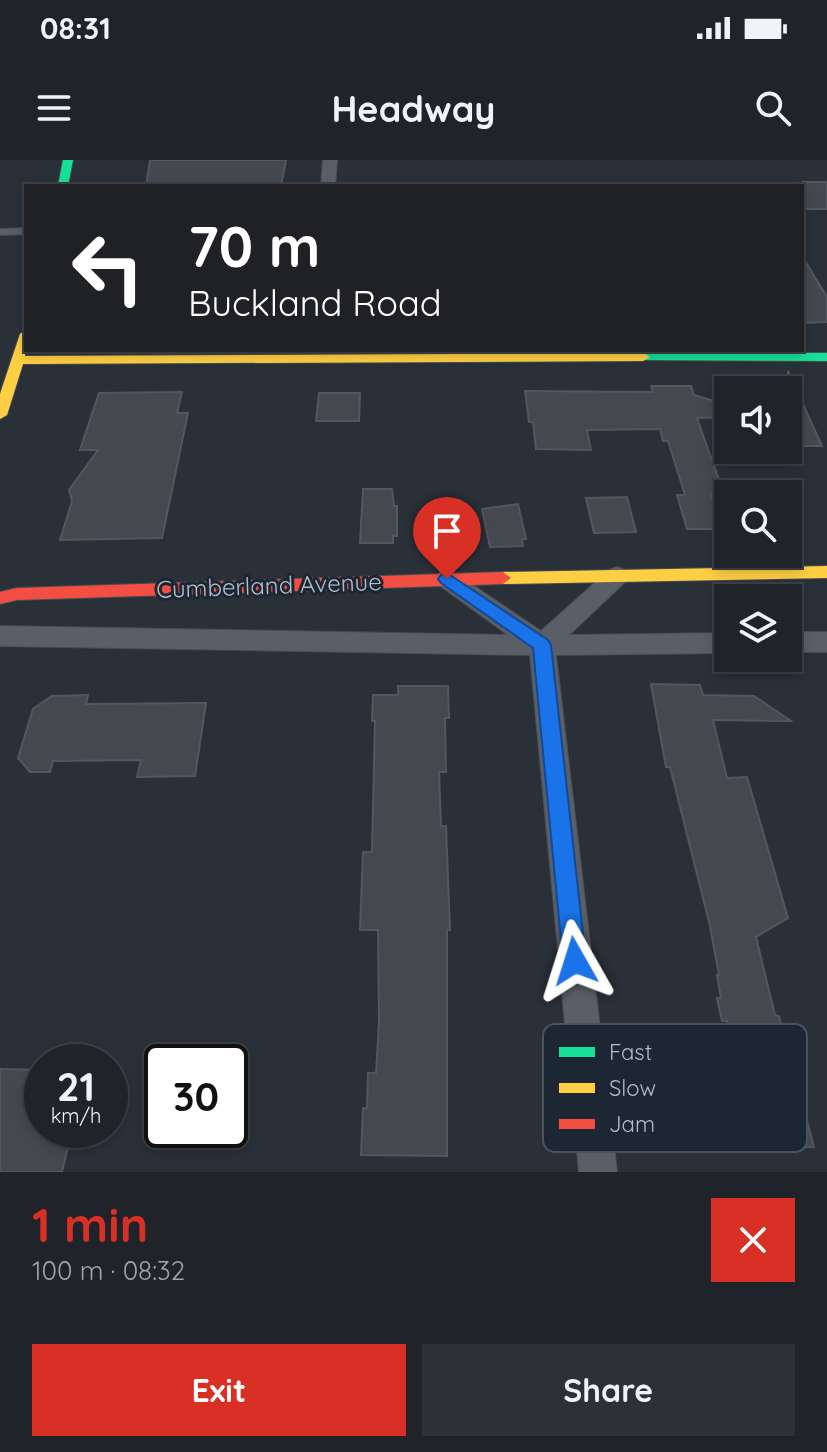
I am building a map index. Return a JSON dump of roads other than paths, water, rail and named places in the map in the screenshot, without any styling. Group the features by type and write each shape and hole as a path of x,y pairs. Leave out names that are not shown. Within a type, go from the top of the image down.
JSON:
{"street":[{"path":"63,184 68,160"},
{"path":"328,184 330,160"},
{"path":"0,415 24,340"},
{"path":"18,360 316,353 827,357"},
{"name":"Cumberland Avenue","path":"0,598 17,594 447,579 827,572"},
{"path":"542,645 617,576"},
{"path":"447,579 542,645 582,1024"},
{"path":"0,636 542,645 714,643"},
{"path":"802,642 827,642"},
{"path":"596,1152 598,1172"}],"lane":[{"path":"0,232 24,231"}]}
